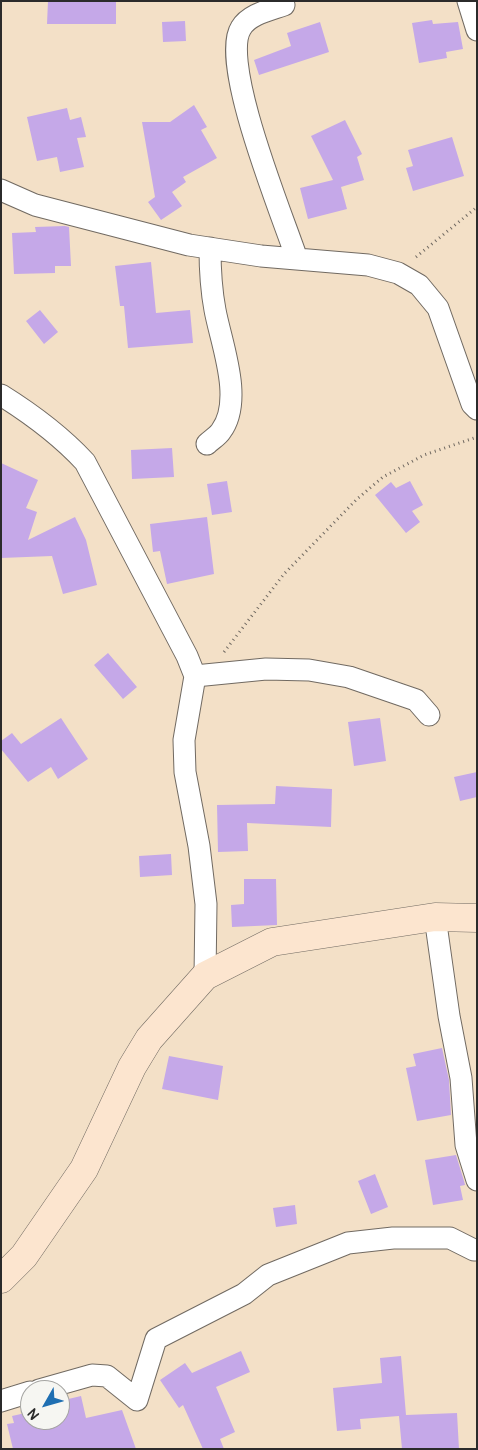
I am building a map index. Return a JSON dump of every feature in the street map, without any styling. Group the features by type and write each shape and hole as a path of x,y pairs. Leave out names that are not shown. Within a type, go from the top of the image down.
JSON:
{"street":[{"path":"468,1 477,30"},
{"path":"284,5 255,16 241,27 236,43 236,63 241,94 297,259"},
{"path":"1,190 35,205 189,245 297,259 368,265 398,272 419,284 438,308 472,404 477,409"},
{"path":"207,444 222,430 228,414 231,393 228,368 210,281 210,248"},
{"path":"1,395 43,422 85,462 187,656 202,676"},
{"path":"202,676 266,669 310,670 349,677 416,700 428,715"},
{"path":"202,676 184,740 185,772 199,846 206,904 206,976"},
{"path":"435,917 449,1016 461,1078 466,1145 477,1180"},
{"path":"1,1279 24,1256 84,1169 132,1067 149,1039 206,976 272,942 435,917 477,918"},
{"path":"70,1382 92,1376 107,1376 137,1400 156,1339 244,1294 268,1275 348,1243 393,1238 450,1238 474,1250"},
{"path":"1,1401 20,1395"}],"path":[{"path":"398,272 477,206"},
{"path":"202,676 224,652 284,574 357,499 383,478 424,455 477,437"}],"building":[{"path":"48,1 116,1 116,24 47,24"},
{"path":"432,20 433,24 458,22 463,49 446,52 447,58 419,63 412,23"},
{"path":"185,21 186,41 163,42 162,22"},
{"path":"320,22 329,52 259,75 254,60 291,46 287,33"},
{"path":"194,105 207,127 201,130 217,158 183,177 186,182 172,192 182,206 161,220 148,202 155,197 142,122 170,122"},
{"path":"67,108 70,120 81,117 86,137 77,138 84,167 60,172 57,157 37,161 27,117"},
{"path":"345,120 362,154 357,157 364,180 341,187 347,209 308,219 300,188 333,180 311,136"},
{"path":"452,137 464,176 413,191 406,168 413,166 408,150"},
{"path":"35,227 69,227 71,266 55,266 55,273 14,274 12,233 36,232"},
{"path":"151,262 156,313 190,310 193,343 128,348 124,306 120,306 115,266"},
{"path":"40,310 58,332 44,344 26,321"},
{"path":"172,448 174,477 132,479 131,450"},
{"path":"1,463 38,480 26,508 37,512 28,540 75,517 86,540 97,585 63,594 52,556 1,558"},
{"path":"227,481 232,512 212,515 207,484"},
{"path":"410,481 423,505 412,511 420,522 406,533 375,495 391,482 396,488"},
{"path":"207,517 214,574 167,584 160,551 153,552 150,524"},
{"path":"108,653 137,687 123,699 94,665"},
{"path":"61,718 88,759 58,779 51,767 28,782 1,749 1,741 12,733 21,744"},
{"path":"380,718 386,761 354,766 348,722"},
{"path":"477,772 477,797 460,801 454,777"},
{"path":"276,786 332,789 331,827 247,823 248,851 218,852 217,805 275,804"},
{"path":"171,854 172,875 140,877 139,856"},
{"path":"244,879 276,879 277,925 232,927 231,905 244,904"},
{"path":"442,1048 449,1080 451,1115 417,1121 406,1068 416,1066 413,1054"},
{"path":"169,1056 223,1066 218,1100 162,1089"},
{"path":"456,1155 465,1185 460,1186 463,1200 433,1205 425,1160"},
{"path":"375,1174 388,1207 371,1214 358,1181"},
{"path":"295,1205 297,1224 276,1227 273,1208"},
{"path":"241,1351 250,1372 216,1387 235,1432 220,1439 224,1449 203,1449 183,1405 179,1408 160,1380 185,1363 192,1373"},
{"path":"401,1356 406,1415 457,1413 459,1449 402,1449 399,1416 360,1419 361,1429 337,1431 333,1388 382,1383 380,1358"},
{"path":"81,1396 86,1418 122,1410 136,1449 13,1449 7,1424 14,1423 12,1416 20,1414 20,1430 70,1430 70,1399"}]}
